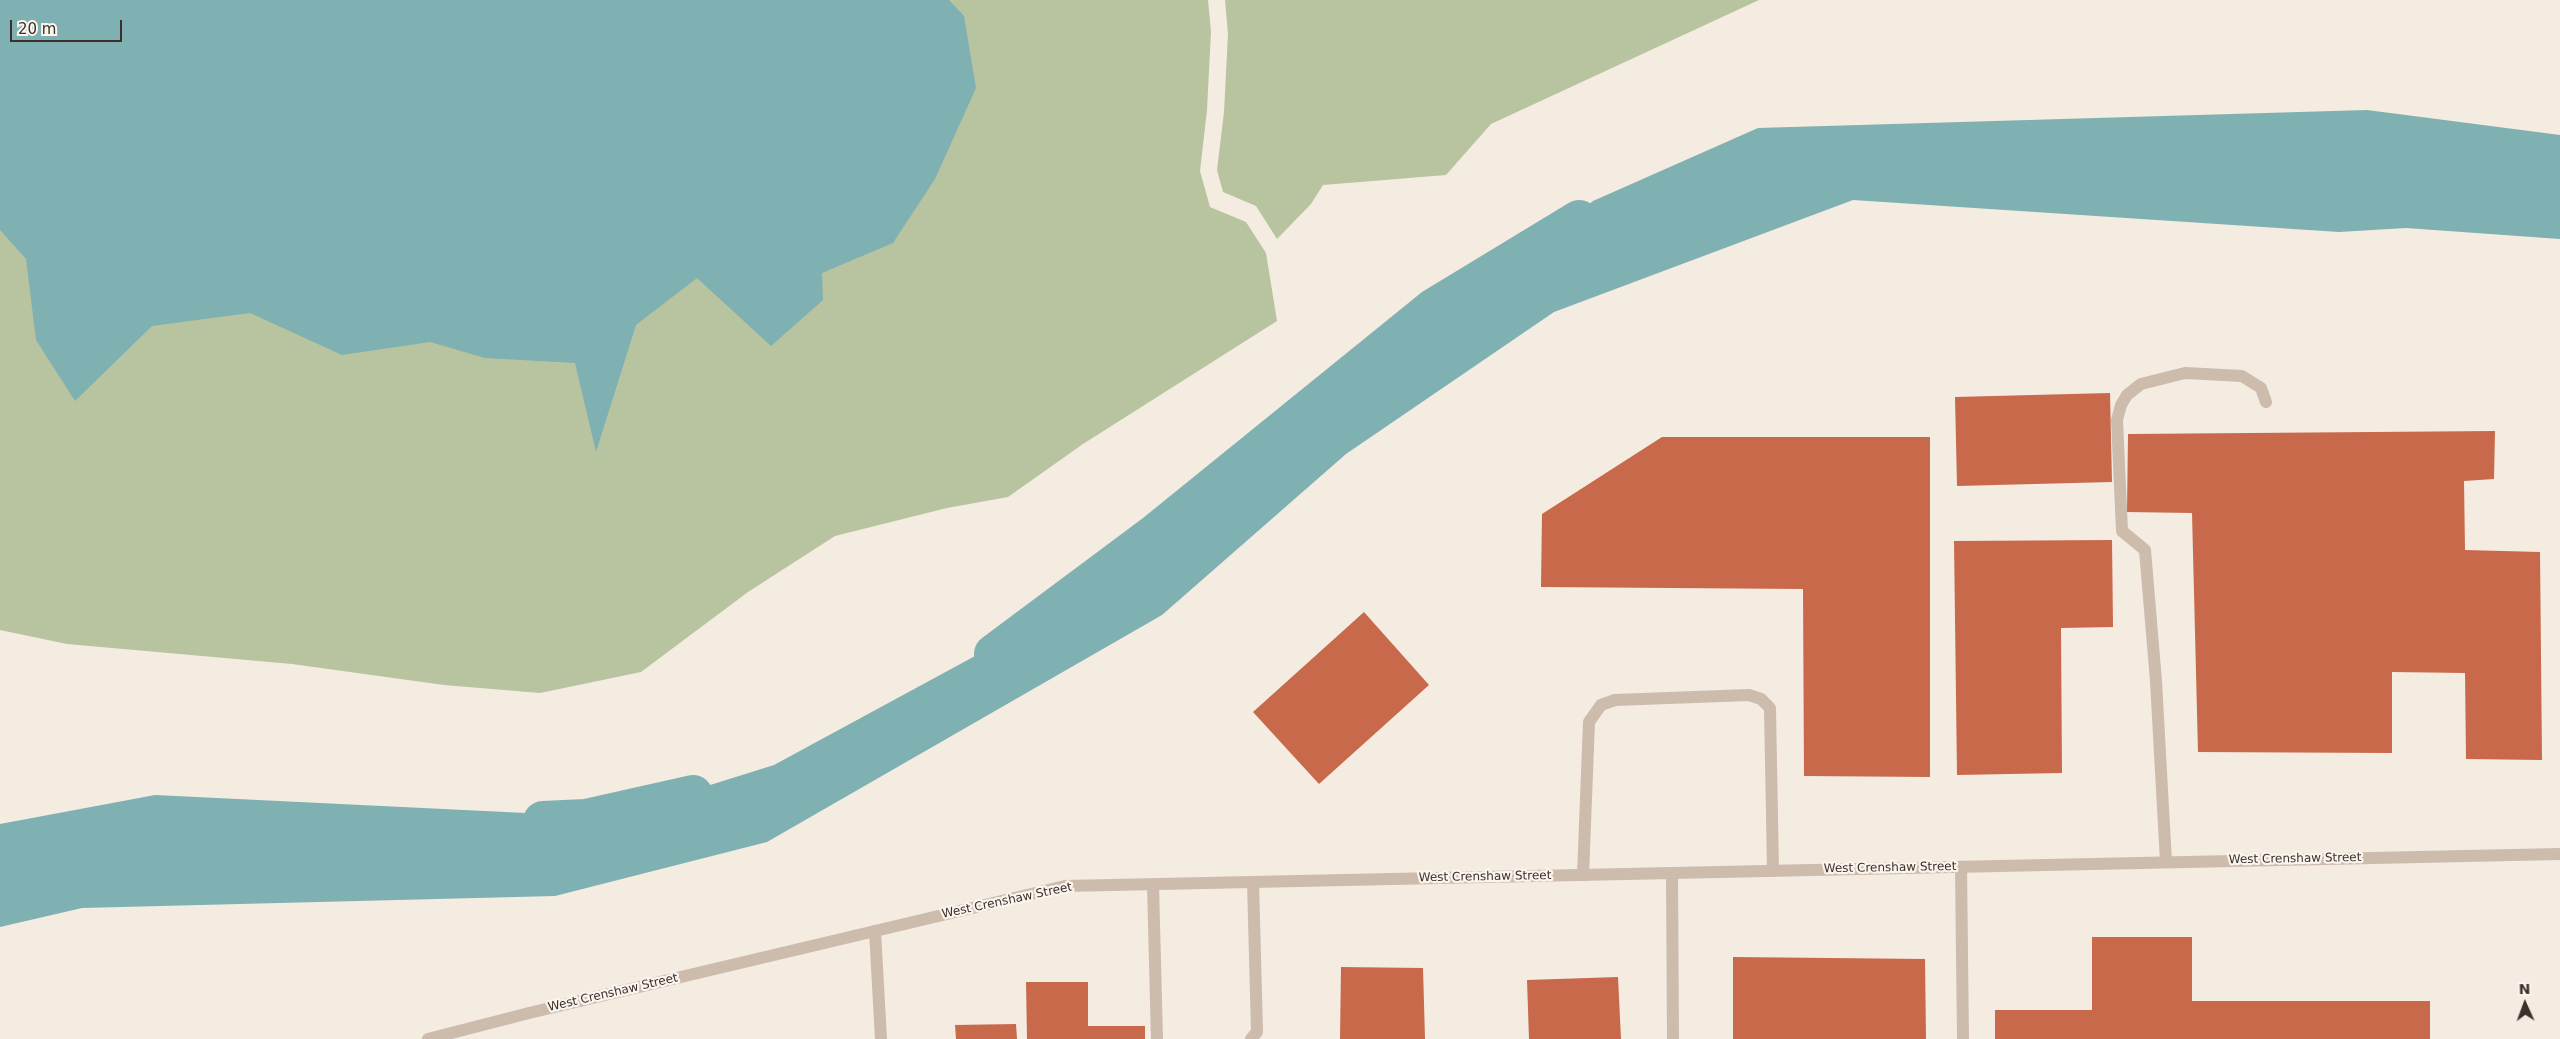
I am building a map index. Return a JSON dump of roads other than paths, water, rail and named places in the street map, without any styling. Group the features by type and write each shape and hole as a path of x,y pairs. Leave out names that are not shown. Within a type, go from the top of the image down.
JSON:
{"street":[{"path":"2166,862 2156,681 2145,550 2122,531 2117,420 2124,400 2141,384 2185,373 2242,376 2261,388 2266,402"},
{"path":"1583,875 1589,722 1600,705 1615,700 1749,695 1761,700 1770,708 1773,871"},
{"name":"West Crenshaw Street","path":"428,1039 529,1013 1065,886 2560,854"},
{"path":"1961,867 1962,1039"},
{"path":"1672,873 1673,1039"},
{"path":"1251,1039 1257,1032 1253,882"},
{"path":"1153,884 1157,1039"},
{"path":"875,931 881,1039"}],"water":[{"path":"0,0 949,0 964,16 976,88 935,179 893,243 822,273 823,300 771,346 697,278 636,325 596,452 575,363 485,358 430,342 342,355 250,313 152,326 75,401 36,340 26,259 0,230"},
{"path":"2367,110 2560,135 2560,239 2406,228 2339,232 1853,200 1554,312 1346,454 1162,615 767,842 555,896 82,908 0,927 0,824 155,795 608,817 774,765 1082,598 1593,201 1758,128"}],"waterway":[{"path":"994,654 1155,534 1434,308 1579,220"},
{"path":"543,821 586,819 693,795"}]}
